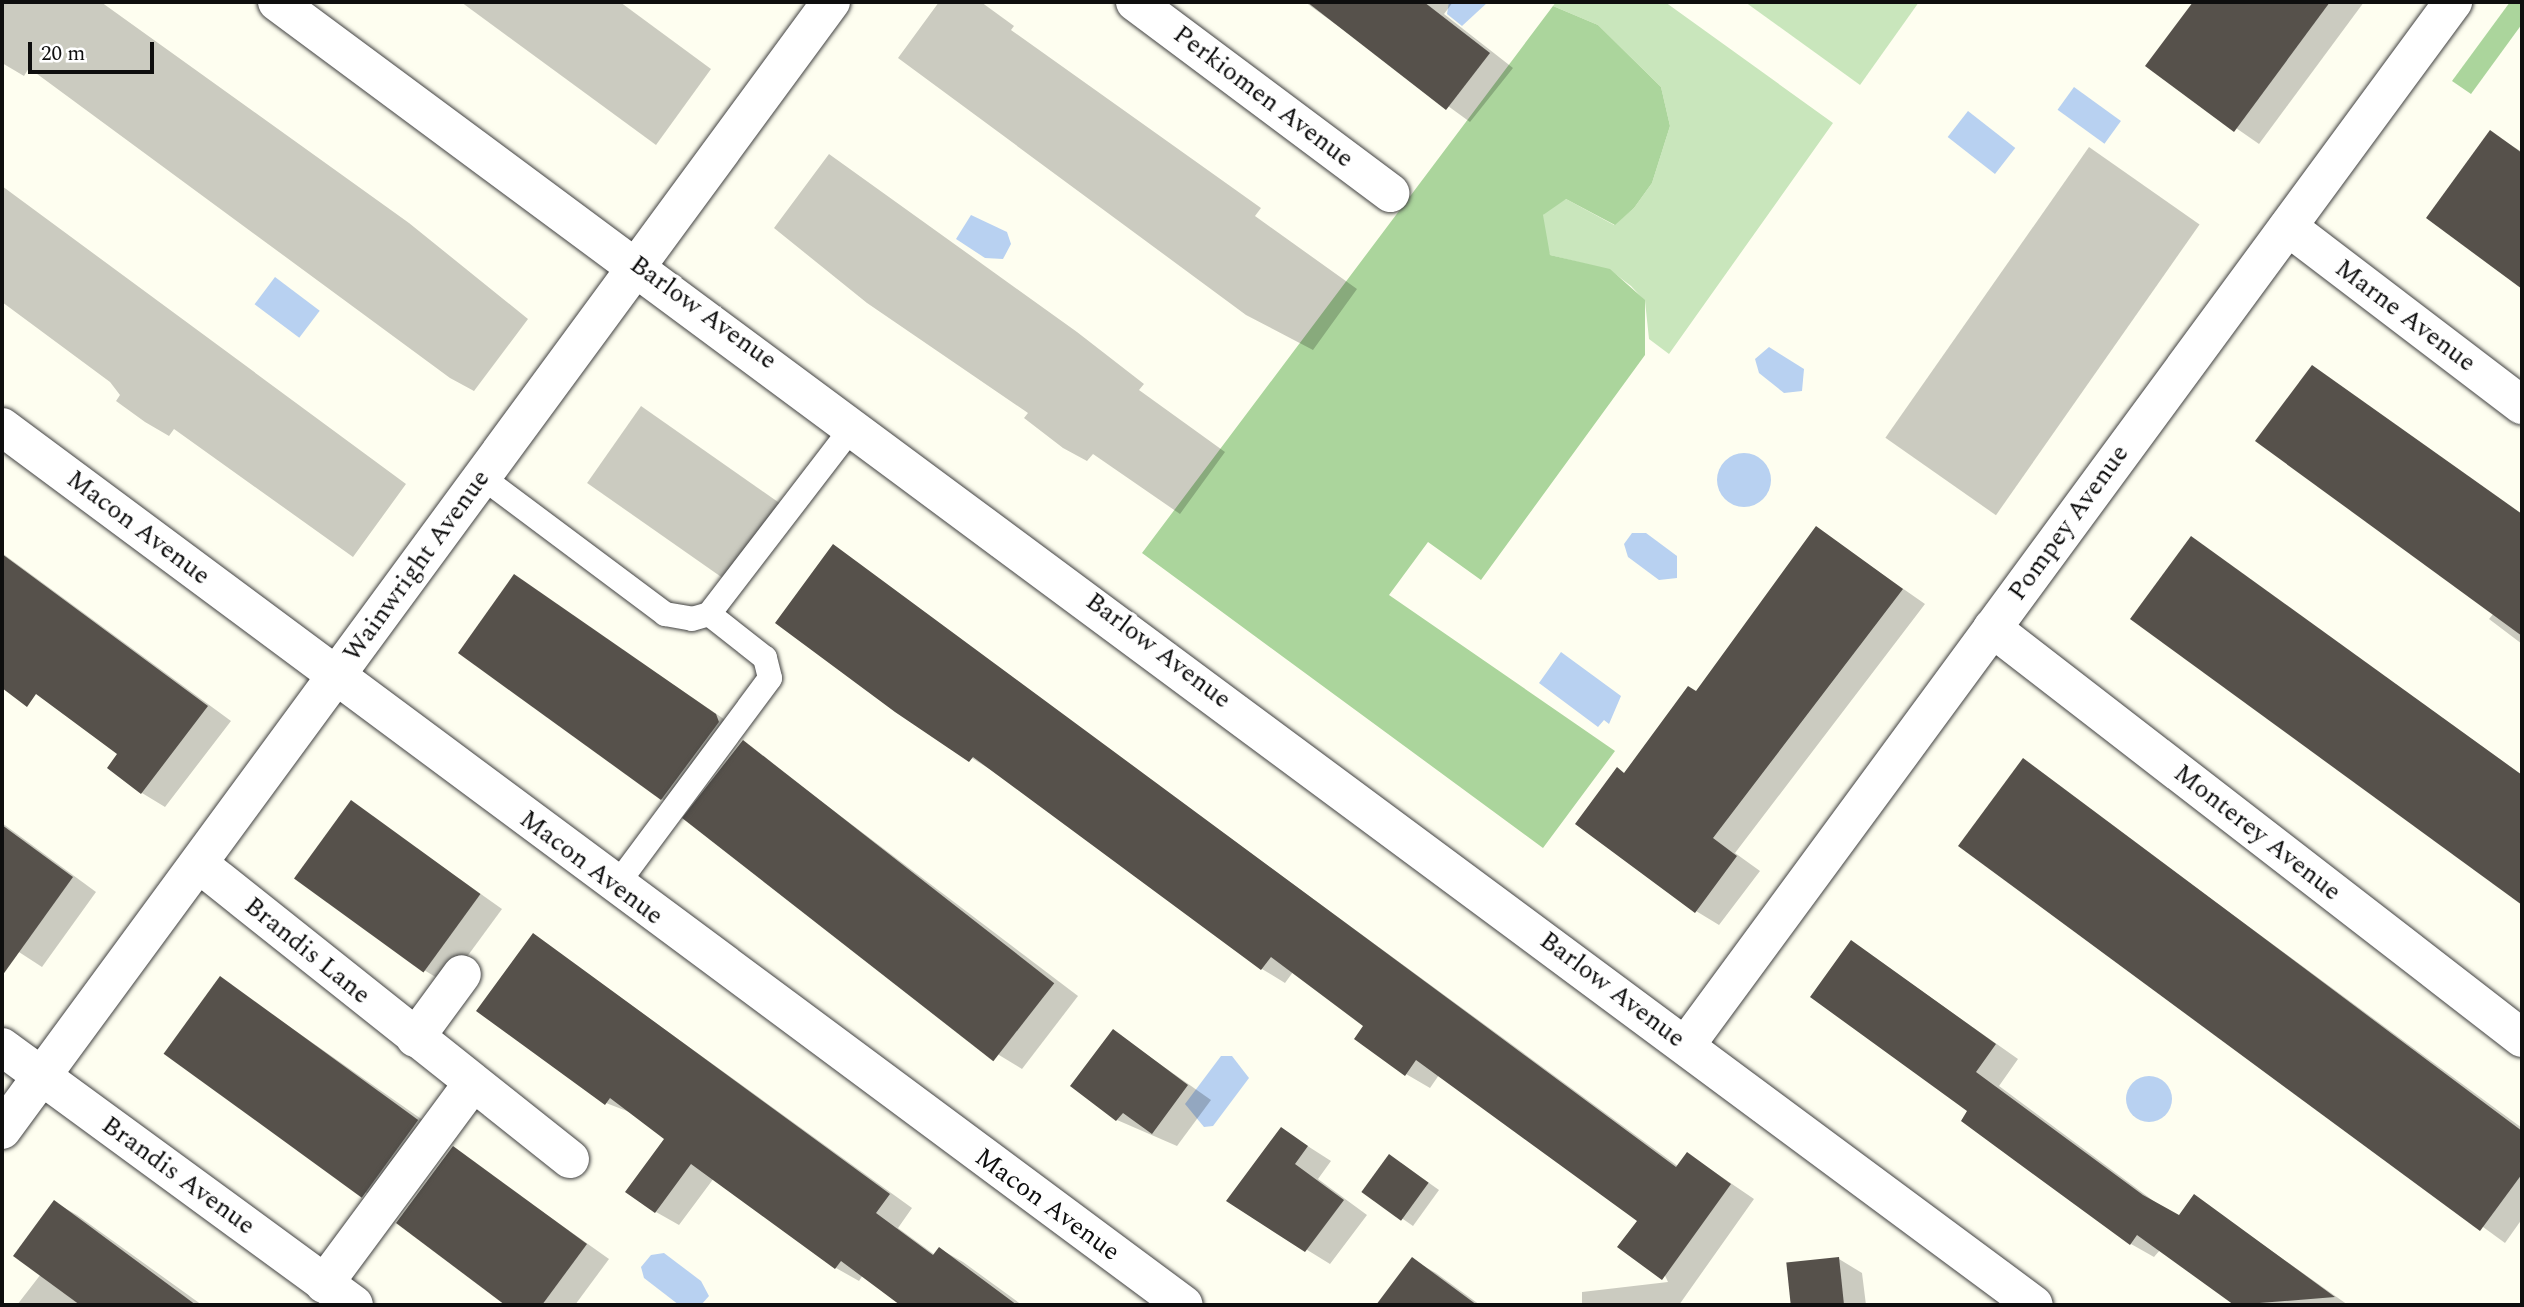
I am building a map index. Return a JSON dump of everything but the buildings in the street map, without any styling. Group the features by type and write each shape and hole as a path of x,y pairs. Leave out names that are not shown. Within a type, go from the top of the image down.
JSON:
{"street":[{"name":"Barlow Avenue","path":"277,2 639,265 2034,1305"},
{"name":"Wainwright Avenue","path":"2,1129 831,2"},
{"name":"Perkiomen Avenue","path":"1135,2 1390,193"},
{"name":"Pompey Avenue","path":"1686,1045 2453,2"},
{"name":"Marne Avenue","path":"2288,228 2522,405"},
{"name":"Macon Avenue","path":"2,427 336,675 615,887 1184,1305"},
{"name":"Monterey Avenue","path":"1992,628 2522,1038"},
{"name":"Brandis Lane","path":"199,864 570,1159"},
{"path":"415,1038 462,974"},
{"name":"Brandis Avenue","path":"2,1047 339,1294"},
{"path":"339,1294 473,1083"}],"lane":[{"path":"482,477 665,614 692,619 709,614 854,425"},
{"path":"615,887 770,678 765,658 709,614"}],"green space":[{"path":"1556,2 1665,2 1833,123 1669,354 1649,339 1645,301 1631,286 1610,270 1550,255 1542,236 1543,215 1551,203 1566,199 1614,225 1634,208 1652,183 1670,126 1661,87 1598,25 1553,6"},
{"path":"1745,2 1919,2 1860,85"},
{"path":"2510,2 2522,2 2522,24 2471,94 2452,81"},
{"path":"1553,6 1598,25 1661,87 1670,126 1652,183 1634,208 1615,225 1566,199 1543,215 1550,255 1610,269 1645,300 1645,355 1481,580 1428,542 1389,595 1615,751 1543,848 1142,553"}],"water":[{"path":"1449,2 1488,2 1462,26 1447,14"},
{"path":"2074,87 2121,121 2104,144 2058,110"},
{"path":"1968,111 2015,148 1995,174 1948,137"},
{"path":"971,215 1007,232 1011,244 1003,259 985,258 956,239"},
{"path":"275,277 320,311 299,338 255,304"},
{"path":"1769,347 1804,369 1802,391 1784,393 1759,373 1755,359"},
{"path":"1744,453 1763,461 1771,480 1763,499 1744,507 1725,499 1717,480 1725,461"},
{"path":"1632,533 1646,533 1677,556 1677,578 1659,580 1628,557 1624,544"},
{"path":"1561,652 1621,696 1609,724 1604,720 1598,727 1539,683"},
{"path":"1221,1056 1232,1056 1249,1078 1213,1126 1204,1127 1185,1104"},
{"path":"2149,1076 2158,1077 2165,1083 2171,1090 2171,1108 2165,1115 2158,1121 2149,1122 2140,1121 2133,1115 2127,1108 2126,1099 2127,1090 2133,1083 2140,1077"},
{"path":"664,1253 701,1281 709,1296 701,1305 679,1305 644,1278 641,1267 651,1255"}]}
